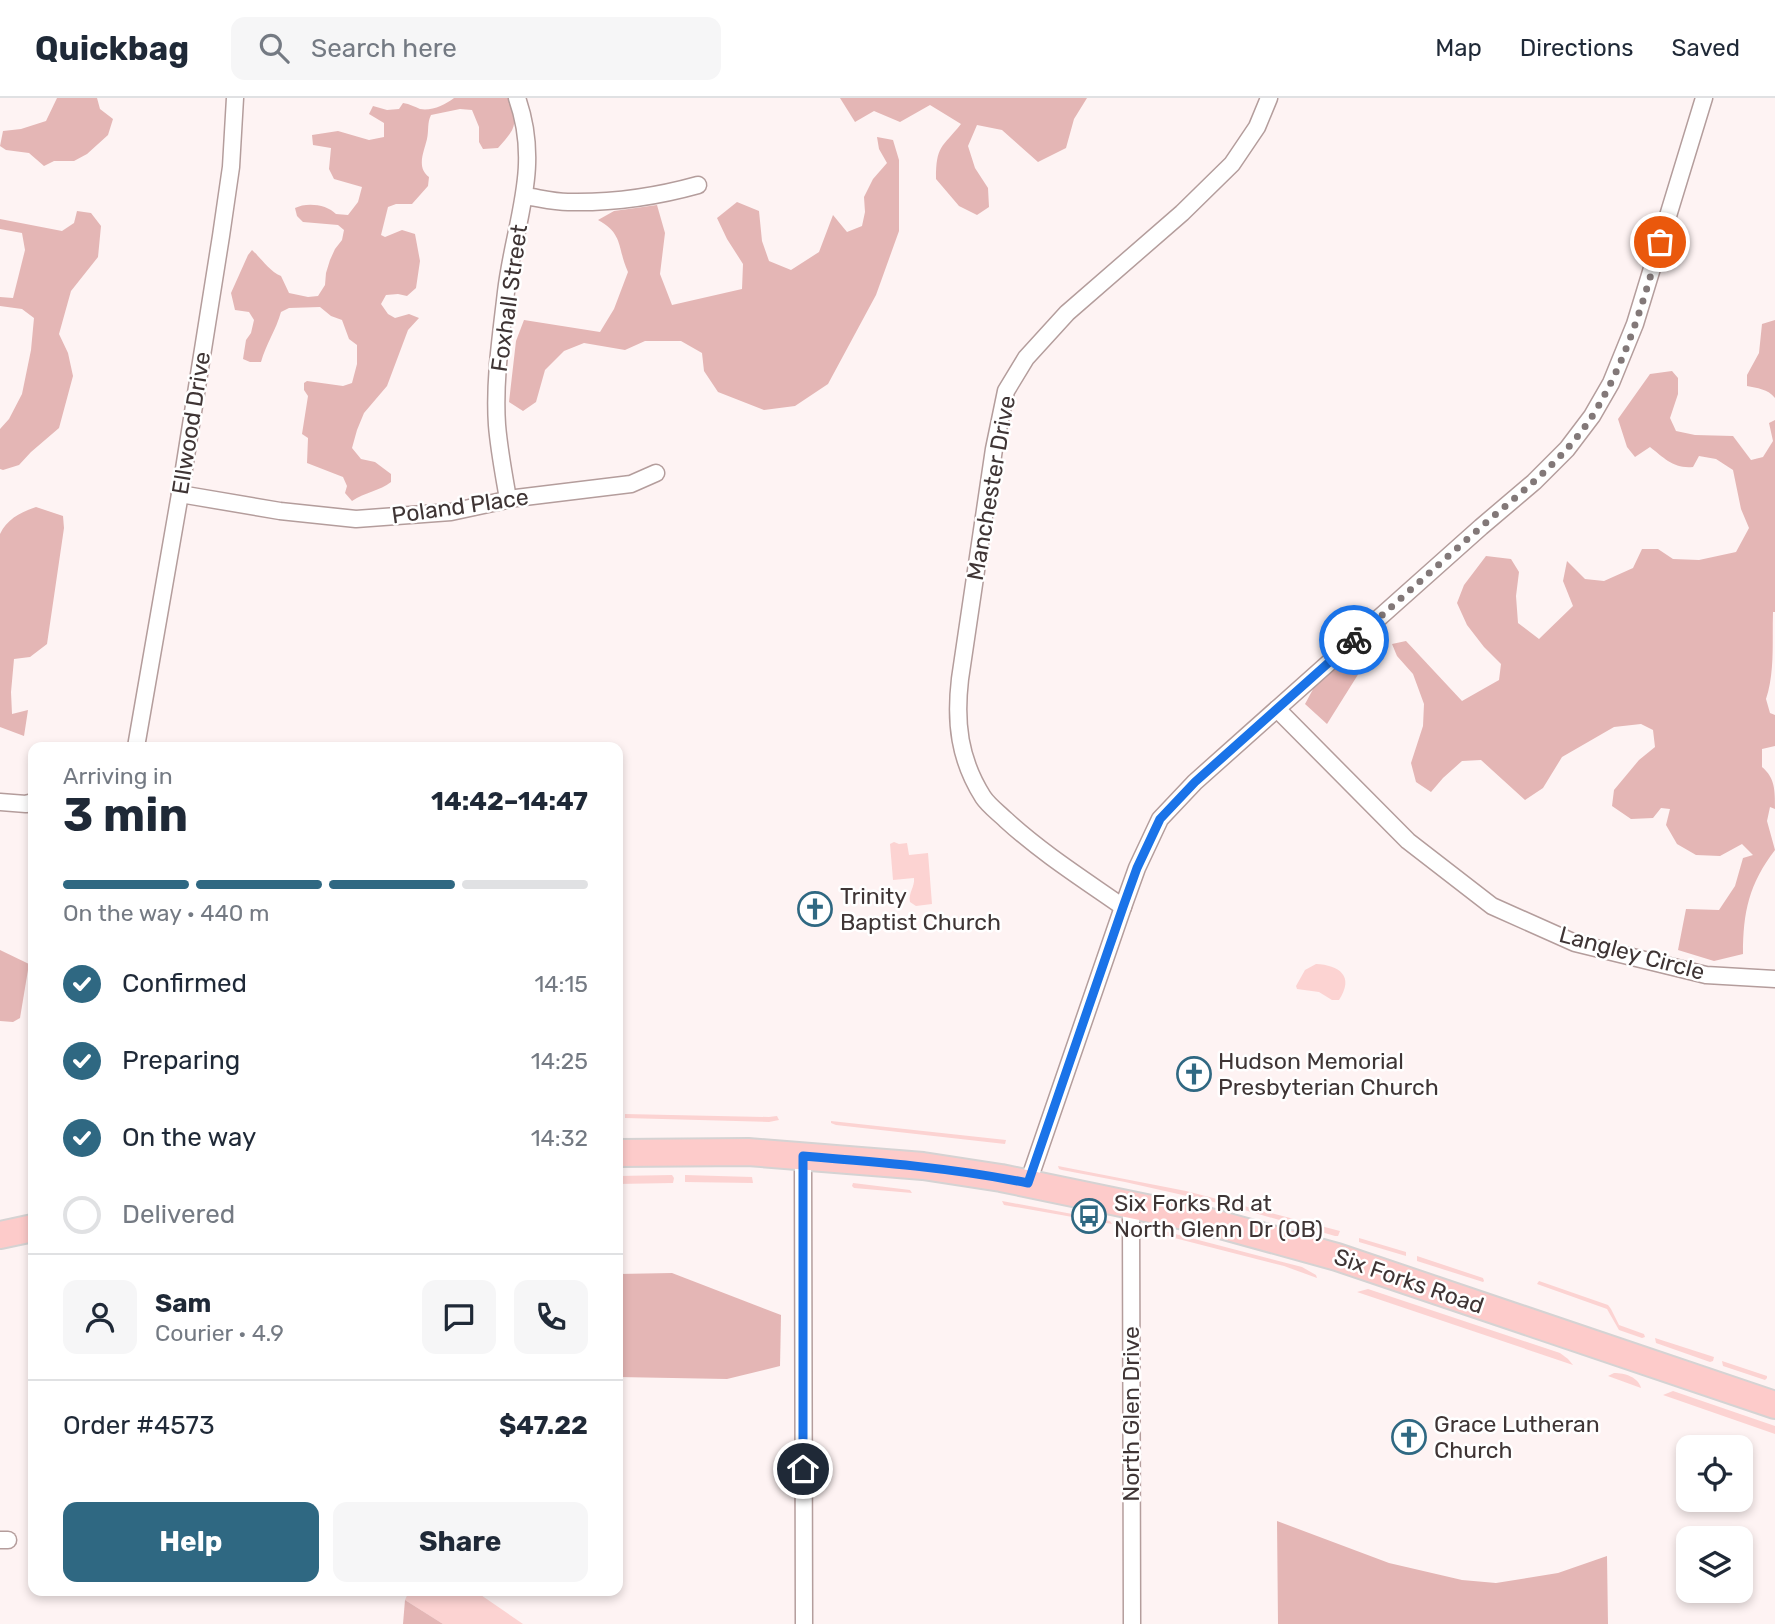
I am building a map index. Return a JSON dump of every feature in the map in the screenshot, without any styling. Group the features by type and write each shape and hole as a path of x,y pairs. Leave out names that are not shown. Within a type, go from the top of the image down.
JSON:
{"main road":[{"name":"Six Forks Road","path":"623,1153 748,1152 923,1166 976,1173 1199,1219 1337,1257 1775,1405"},
{"path":"0,1235 28,1229"}],"street":[{"name":"Ellwood Drive","path":"137,742 180,494 231,167 236,98"},
{"name":"Foxhall Street","path":"508,499 497,425 497,373 506,289 525,196 528,151 517,98"},
{"name":"Manchester Drive","path":"1123,907 1048,856 984,799 969,769 959,739 959,688 994,449 1006,391 1026,358 1067,313 1182,213 1232,164 1257,127 1269,98"},
{"path":"1028,1183 1137,868 1160,819 1195,782 1534,482 1567,449 1592,416 1611,383 1635,324 1704,98"},
{"path":"525,196 567,202 630,200 698,186"},
{"name":"Poland Place","path":"180,494 280,511 356,519 451,512 508,499 631,484 656,473"},
{"name":"Langley Circle","path":"1277,709 1408,841 1492,906 1575,943 1706,975 1775,979"},
{"path":"0,802 28,803"},
{"path":"803,1156 804,1624"},
{"name":"North Glen Drive","path":"1131,1205 1132,1624"}],"shaded area":[{"path":"57,98 97,98 100,109 113,119 108,135 87,154 74,161 54,161 44,166 29,153 6,150 0,146 3,131 21,129 46,121"},
{"path":"454,98 508,98 514,125 498,148 483,149 479,142 479,127 472,110 460,109 431,115 422,159 423,169 429,177 428,186 412,204 388,207 381,235 385,237 402,230 415,234 420,261 416,288 407,296 386,295 381,304 388,314 395,318 409,314 419,318 408,330 387,386 364,413 352,448 361,459 375,462 391,474 391,482 352,501 345,493 347,486 343,477 307,463 308,438 302,434 308,396 304,383 307,381 343,386 352,383 357,364 357,345 349,339 342,320 331,316 320,307 289,308 281,312 261,362 250,362 243,359 246,340 254,320 249,312 235,310 231,293 252,250 281,276 289,293 318,296 325,285 330,260 342,240 344,230 338,225 303,222 297,216 295,208 316,205 336,214 348,215 358,202 362,187 334,179 329,169 331,148 313,145 312,135 338,131 369,140 384,137 384,123 369,114 373,106 387,110 399,109 403,103 429,109"},
{"path":"840,98 1087,98 1074,119 1066,148 1038,162 1002,130 977,125 968,146 975,168 988,188 989,207 977,215 959,206 936,179 939,153 961,124 930,105 900,122 874,111 855,122"},
{"path":"877,137 893,140 899,160 899,231 876,295 828,384 795,406 764,410 718,392 704,371 702,353 681,341 645,341 625,350 584,343 564,351 545,370 536,402 523,411 509,402 516,341 524,320 600,332 614,309 628,272 616,236 598,220 614,211 657,205 665,233 660,274 672,305 742,289 743,264 717,218 737,202 759,211 762,241 769,261 791,270 819,252 833,215 847,232 862,226 864,197 873,179 887,163 879,149"},
{"path":"77,211 91,213 101,226 98,257 71,291 59,334 68,353 73,376 59,428 19,465 3,470 0,469 0,429 9,419 22,394 34,318 22,309 0,306 0,297 13,298 25,250 22,233 0,229 0,219 62,231 74,223"},
{"path":"1775,320 1775,398 1766,391 1747,386 1747,375 1759,353 1762,324"},
{"path":"1672,371 1678,378 1678,394 1670,418 1676,431 1695,435 1733,436 1751,460 1763,457 1773,441 1769,423 1775,420 1775,612 1772,668 1766,699 1770,713 1775,715 1775,746 1762,749 1762,767 1770,776 1774,790 1775,809 1770,807 1767,821 1775,850 1759,875 1749,899 1744,925 1743,954 1714,961 1678,950 1686,909 1719,910 1735,886 1743,858 1753,855 1742,844 1720,856 1696,855 1677,844 1666,825 1670,809 1661,808 1653,818 1631,819 1612,806 1614,790 1639,760 1655,747 1653,730 1641,724 1614,727 1562,757 1543,788 1525,800 1481,760 1462,761 1431,792 1416,782 1411,763 1423,726 1424,704 1413,674 1397,656 1392,644 1406,641 1462,701 1499,680 1501,664 1467,625 1457,603 1464,585 1486,556 1511,559 1519,572 1516,596 1518,623 1539,639 1573,606 1563,581 1567,561 1585,579 1604,581 1633,568 1642,549 1658,549 1673,559 1699,560 1736,552 1749,528 1741,509 1733,470 1716,459 1699,456 1693,467 1680,466 1650,447 1635,457 1627,447 1618,419 1650,374"},
{"path":"36,507 63,516 64,528 47,644 30,657 14,659 12,714 28,710 24,736 0,727 0,534 6,524 15,517"},
{"path":"1368,643 1376,645 1380,656 1364,665 1327,724 1305,704 1318,680"},
{"path":"907,843 909,855 928,853 932,904 916,906 910,902 914,878 893,880 890,844"},
{"path":"0,950 28,964 28,970 20,1018 13,1022 0,1021"},
{"path":"1316,964 1332,967 1342,973 1345,984 1339,1000 1332,1000 1319,992 1297,989 1305,970"},
{"path":"625,1114 777,1116 779,1120 769,1122 625,1118"},
{"path":"831,1121 1006,1140 1005,1144 836,1125"},
{"path":"1058,1166 1186,1191 1340,1231 1338,1236 1335,1236 1227,1205 1062,1170"},
{"path":"672,1175 674,1178 673,1183 623,1184 623,1176"},
{"path":"685,1175 752,1177 753,1183 685,1182"},
{"path":"853,1183 910,1190 912,1193 854,1188"},
{"path":"1002,1201 1110,1221 1112,1224 1004,1205"},
{"path":"1160,1230 1302,1267 1317,1278 1284,1266 1154,1231"},
{"path":"1359,1238 1406,1252 1406,1256 1359,1242"},
{"path":"1417,1256 1483,1278 1484,1281 1417,1261"},
{"path":"672,1273 781,1315 780,1366 727,1379 623,1377 623,1274"},
{"path":"1539,1281 1608,1305 1619,1325 1644,1334 1645,1337 1619,1330 1607,1309 1537,1284"},
{"path":"1368,1289 1560,1353 1573,1365 1357,1292"},
{"path":"1655,1338 1714,1357 1713,1361 1656,1343"},
{"path":"1722,1361 1767,1378 1765,1380 1723,1366"},
{"path":"1614,1373 1630,1376 1641,1388 1608,1376"},
{"path":"1673,1391 1775,1426 1775,1434 1663,1395"},
{"path":"1277,1521 1389,1563 1462,1580 1496,1583 1558,1573 1607,1556 1608,1624 1278,1624"},
{"path":"407,1596 482,1596 523,1624 443,1624 405,1600"},
{"path":"405,1600 443,1624 403,1624"}],"way so far":[{"path":"1354,640 1534,482 1567,449 1592,416 1611,383 1635,324 1660,242"}],"place":[{"name":"Trinity Baptist Church","path":"815,909"},
{"name":"Hudson Memorial Presbyterian Church","path":"1194,1074"},
{"name":"Six Forks Rd at North Glenn Dr (OB)","path":"1089,1216"},
{"name":"Grace Lutheran Church","path":"1409,1437"}],"route":[{"path":"803,1469 803,1156 923,1166 1028,1183 1137,868 1160,819 1195,782 1354,640"}]}
